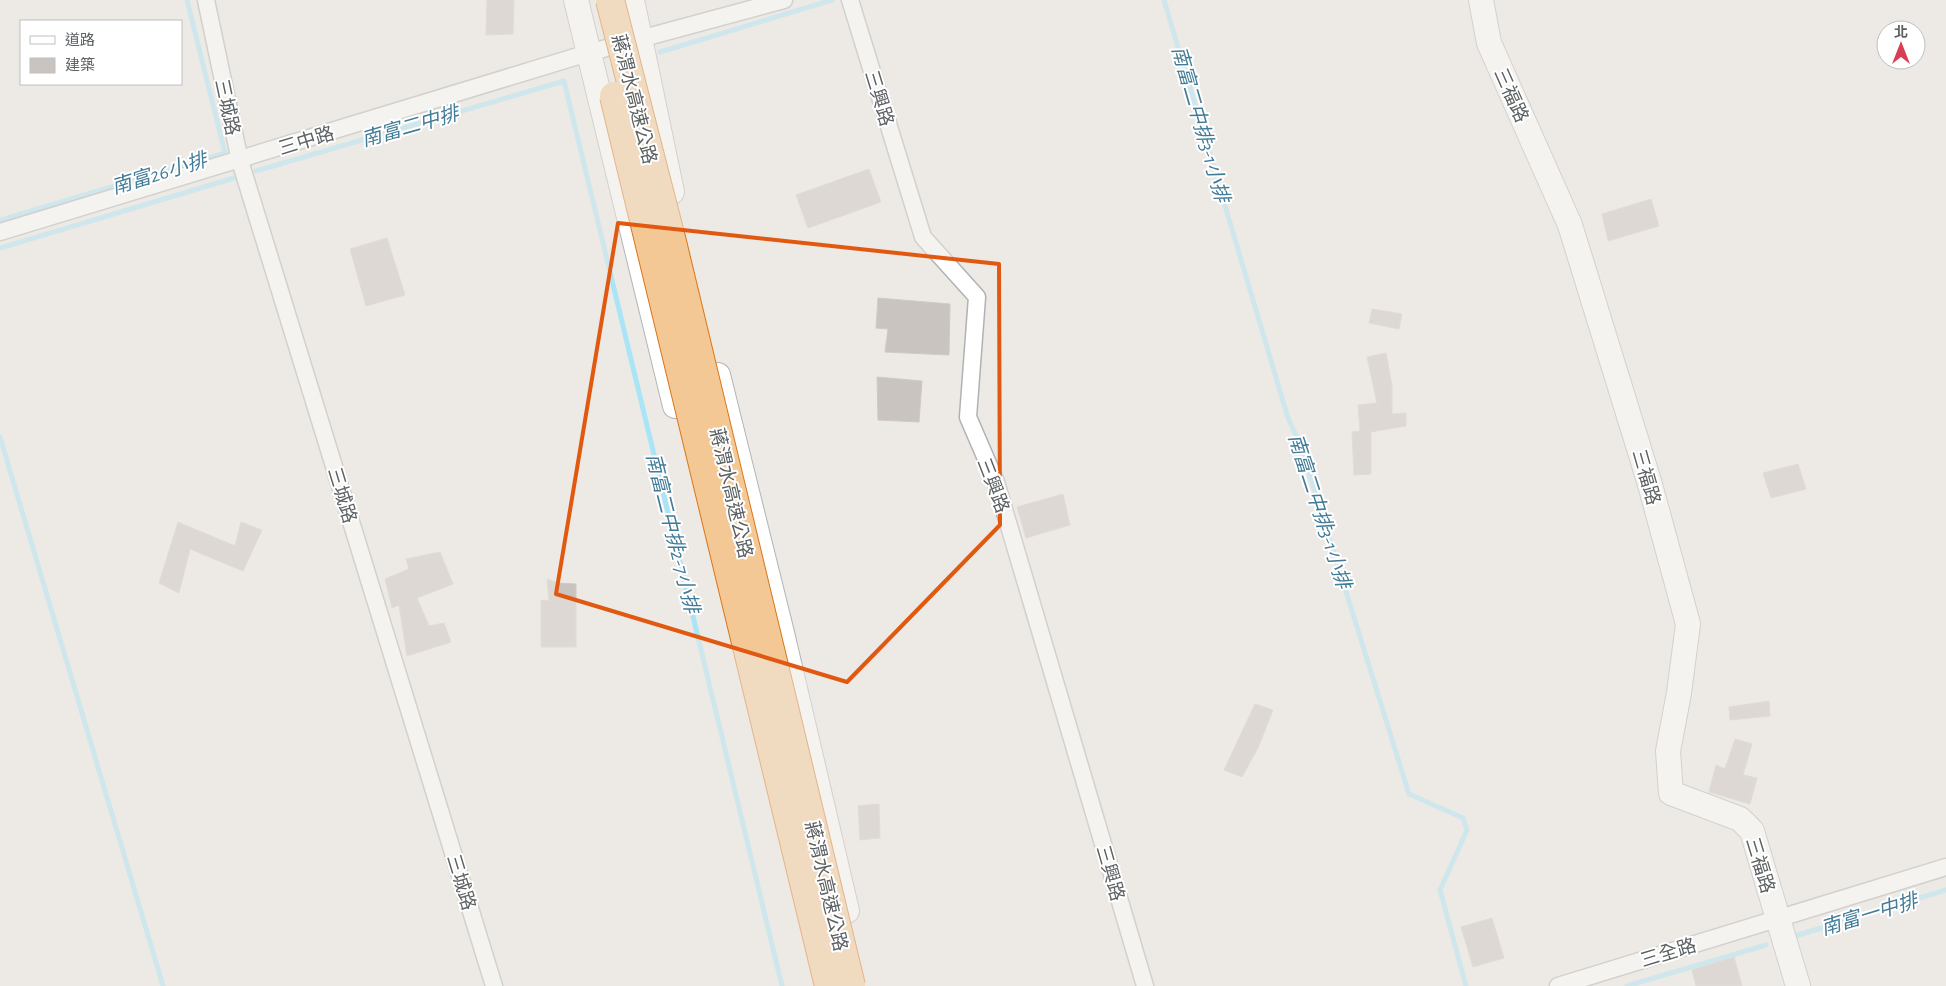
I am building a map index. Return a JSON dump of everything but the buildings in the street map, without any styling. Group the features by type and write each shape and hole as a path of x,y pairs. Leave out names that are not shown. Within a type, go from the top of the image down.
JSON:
{"highway":[{"name":"蔣渭水高速公路","path":"591,0 829,986"},
{"name":"蔣渭水高速公路","path":"610,0 683,291 851,986"}],"main road":[{"path":"576,0 775,809 816,986"},
{"path":"632,0 670,185 782,633 864,986"},
{"name":"三福路","path":"1481,0 1489,43 1570,225 1648,481 1688,624 1679,693 1668,751 1671,793 1740,819 1752,831 1778,918"},
{"path":"1778,918 1798,986"}],"street":[{"name":"三城路","path":"206,0 240,161 494,986"},
{"name":"三中路","path":"0,232 240,161 588,53 784,0"},
{"name":"三興路","path":"850,0 923,237 977,297 968,417 996,482 1145,986"},
{"name":"三全路","path":"1558,986 1946,867"}],"highlighted area":[{"path":"618,223 999,264 1000,525 847,682 556,594"}],"waterway":[{"name":"南富26小排","path":"0,220 225,153 187,0"},
{"name":"南富二中排","path":"660,52 832,0"},
{"name":"南富二中排3-1小排","path":"1164,0 1288,418 1300,444 1409,794 1463,818 1467,830 1440,890 1466,986"},
{"name":"南富二中排2-7小排","path":"256,171 564,81 782,986"},
{"name":"南富二中排","path":"0,248 234,178"},
{"path":"0,437 163,986"},
{"name":"南富一中排","path":"1792,937 1946,890"},
{"name":"南富一中排","path":"1627,986 1766,945"}]}
